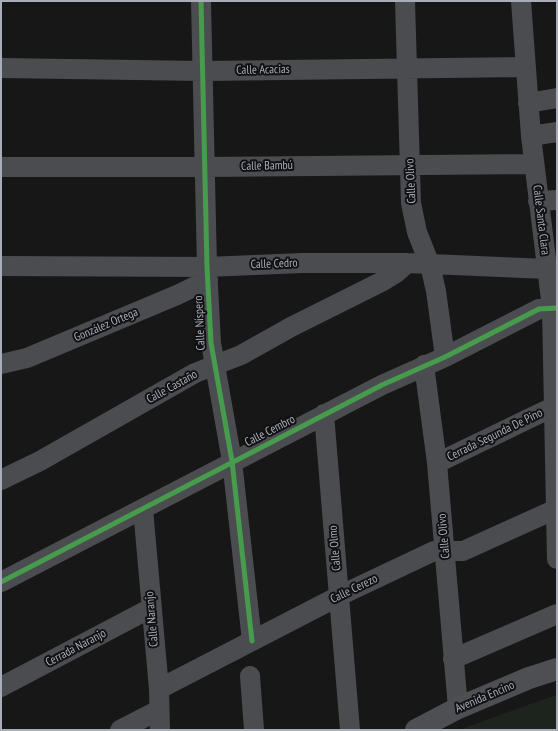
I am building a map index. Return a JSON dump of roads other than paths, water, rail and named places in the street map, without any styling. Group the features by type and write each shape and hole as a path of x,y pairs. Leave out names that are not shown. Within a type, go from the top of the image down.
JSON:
{"main road":[{"name":"Avenida Encino","path":"416,730 458,708 529,678 557,669"}],"street":[{"name":"Calle Níspero","path":"202,1 204,167 211,344 232,461 252,641"},
{"name":"Calle Olivo","path":"405,1 409,165 413,218 430,265 436,291 445,357"},
{"name":"Calle Santa Clara","path":"521,1 525,67 534,164 548,200 547,269 554,308 557,559"},
{"name":"Calle Acacias","path":"1,68 203,72 525,67"},
{"path":"528,103 557,98"},
{"path":"531,136 557,132"},
{"name":"Calle Bambú","path":"1,166 204,167 534,164"},
{"name":"Calle Cedro","path":"1,266 207,273 302,263 407,263 547,269"},
{"name":"Calle Castaño","path":"1,480 40,461 195,373 215,364 241,356 291,327 384,281 407,263"},
{"name":"González Ortega","path":"1,364 34,355 176,295 207,273"},
{"name":"Calle Cembro","path":"1,582 324,414 424,365 445,357 539,309 554,308"},
{"name":"Calle Olivo","path":"424,365 437,463 446,551 453,659 458,708"},
{"name":"Calle Olmo","path":"324,414 350,730"},
{"name":"Cerrada Segunda De Pino","path":"437,463 555,417"},
{"name":"Calle Naranjo","path":"143,509 159,688 160,730"},
{"name":"Calle Cerezo","path":"159,688 339,596 434,551 463,551 556,522"},
{"name":"Cerrada Naranjo","path":"1,688 151,608"},
{"path":"453,659 557,614"},
{"path":"250,676 254,730"},
{"path":"120,730 159,710"}]}
